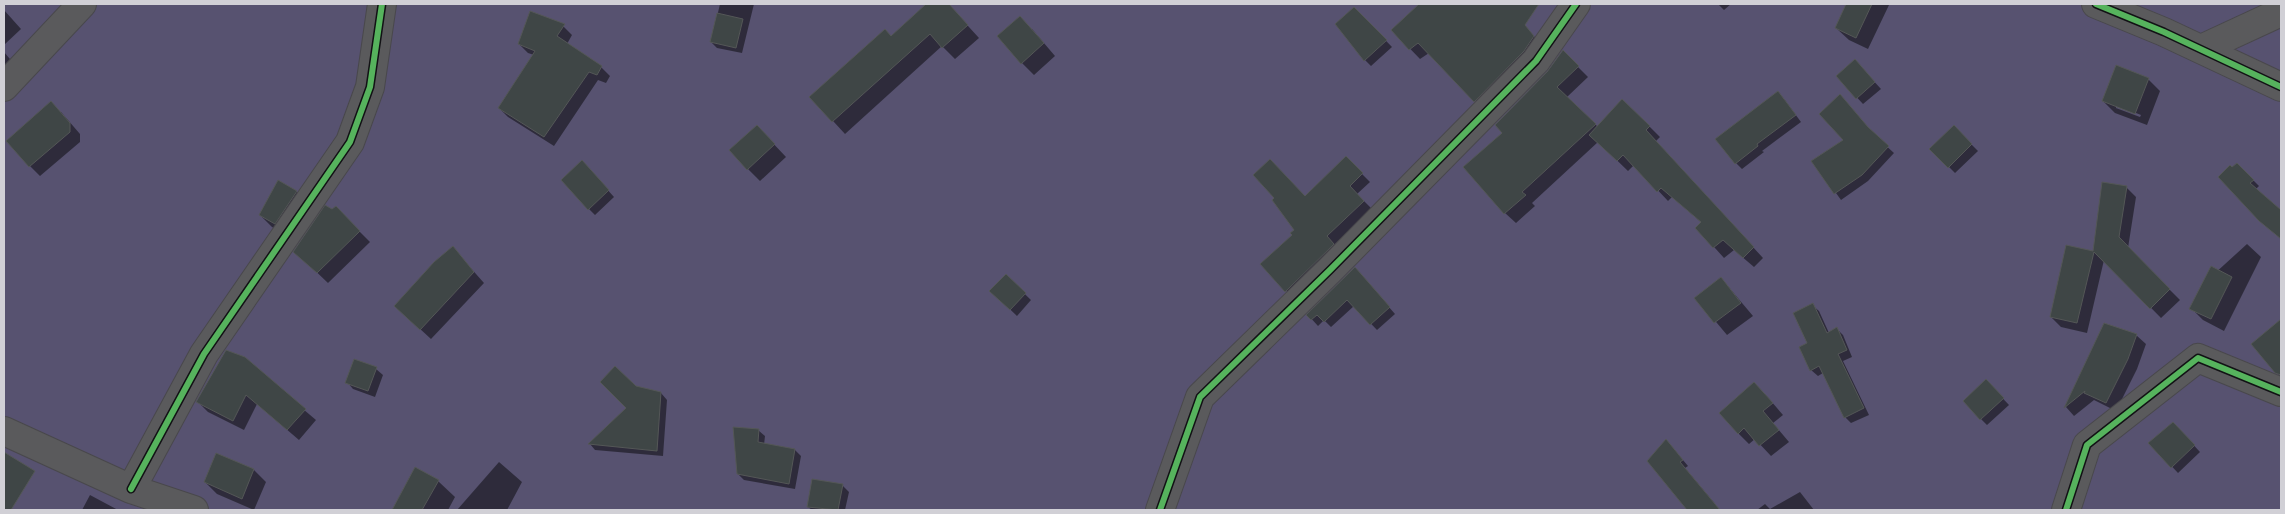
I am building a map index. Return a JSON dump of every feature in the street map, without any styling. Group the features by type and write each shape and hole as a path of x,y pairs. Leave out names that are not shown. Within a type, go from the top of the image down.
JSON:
{"street":[{"path":"4,87 82,4"},
{"path":"131,489 204,354 350,142 370,87 382,4"},
{"path":"1160,510 1200,398 1330,270 1536,61 1576,4"},
{"path":"2096,4 2201,49 2281,87"},
{"path":"2201,49 2281,12"},
{"path":"2066,510 2087,445 2198,358 2281,392"},
{"path":"4,431 131,489 194,510"}],"shaded area":[{"path":"4,4 2281,4 2281,510 4,510"}],"building":[{"path":"926,4 949,4 968,25 942,48 930,34 832,122 809,97 885,29 891,36"},
{"path":"1419,4 1539,4 1525,25 1534,36 1524,51 1474,102 1418,43 1409,50 1391,30"},
{"path":"1846,4 1872,4 1856,38 1835,28"},
{"path":"1354,7 1387,40 1364,61 1335,24"},
{"path":"530,11 565,24 557,36 602,66 597,75 589,72 544,137 498,108 535,51 518,44"},
{"path":"717,13 743,19 736,48 710,42"},
{"path":"1020,16 1044,43 1021,64 997,36"},
{"path":"1563,50 1579,66 1557,87 1596,124 1522,192 1526,195 1504,214 1463,167 1502,133 1495,125 1547,72"},
{"path":"1855,59 1875,82 1856,99 1836,76"},
{"path":"2116,65 2149,78 2135,114 2102,101"},
{"path":"1778,91 1796,115 1757,144 1758,146 1735,164 1715,139"},
{"path":"1840,94 1868,127 1889,146 1862,175 1834,194 1811,161 1843,140 1819,114"},
{"path":"1622,99 1650,126 1646,130 1754,247 1743,258 1723,240 1713,248 1695,228 1701,222 1661,188 1657,192 1623,155 1617,161 1589,135"},
{"path":"51,101 70,123 70,132 29,167 6,141"},
{"path":"757,125 775,144 747,170 729,150"},
{"path":"1954,125 1972,144 1948,168 1929,149"},
{"path":"1346,156 1363,173 1350,186 1364,201 1327,236 1334,244 1285,292 1260,264 1292,235 1290,233 1294,230 1272,200 1274,198 1253,175 1270,159 1305,196"},
{"path":"582,160 609,190 588,210 561,180"},
{"path":"2237,163 2254,180 2250,183 2281,210 2281,239 2259,221 2218,177 2230,165 2232,167"},
{"path":"278,180 297,191 275,224 259,215"},
{"path":"2102,182 2127,186 2119,237 2170,289 2150,309 2094,252 2077,323 2050,317 2066,245 2093,251"},
{"path":"325,205 332,209 336,206 360,231 317,273 293,252"},
{"path":"453,246 474,272 420,330 394,306 434,262"},
{"path":"2211,266 2232,277 2211,319 2189,309"},
{"path":"1355,267 1390,307 1370,325 1347,300 1324,322 1317,315 1311,320 1306,315"},
{"path":"1006,274 1026,293 1010,310 989,291"},
{"path":"1721,277 1741,303 1714,323 1694,298"},
{"path":"1813,303 1827,333 1837,327 1847,350 1838,354 1864,408 1844,418 1819,366 1810,371 1799,347 1807,343 1793,313"},
{"path":"2281,319 2281,375 2275,373 2251,344"},
{"path":"2104,323 2137,334 2128,359 2106,403 2084,393 2085,391 2064,408"},
{"path":"226,350 245,357 306,409 287,430 246,395 233,421 196,402"},
{"path":"354,359 377,367 368,391 345,383"},
{"path":"615,366 636,386 661,392 657,451 588,444 626,408 600,382"},
{"path":"1986,379 2004,398 1980,420 1963,401"},
{"path":"1754,382 1773,403 1763,411 1779,430 1759,446 1744,428 1738,434 1719,413"},
{"path":"2173,422 2195,445 2171,468 2148,443"},
{"path":"733,427 759,429 758,442 795,449 789,484 737,474"},
{"path":"1666,439 1683,460 1680,462 1720,510 1687,510 1647,461"},
{"path":"4,452 35,471 11,510 4,510"},
{"path":"216,453 254,469 242,499 204,482"},
{"path":"415,467 439,480 422,510 392,510"},
{"path":"812,479 843,484 838,510 807,507"}],"cycle path":[{"path":"131,489 204,354 350,142 370,87 382,4"},
{"path":"1160,510 1200,397 1330,270 1536,61 1576,4"},
{"path":"2096,4 2164,32 2281,87"},
{"path":"2066,510 2087,445 2198,358 2281,392"}]}
